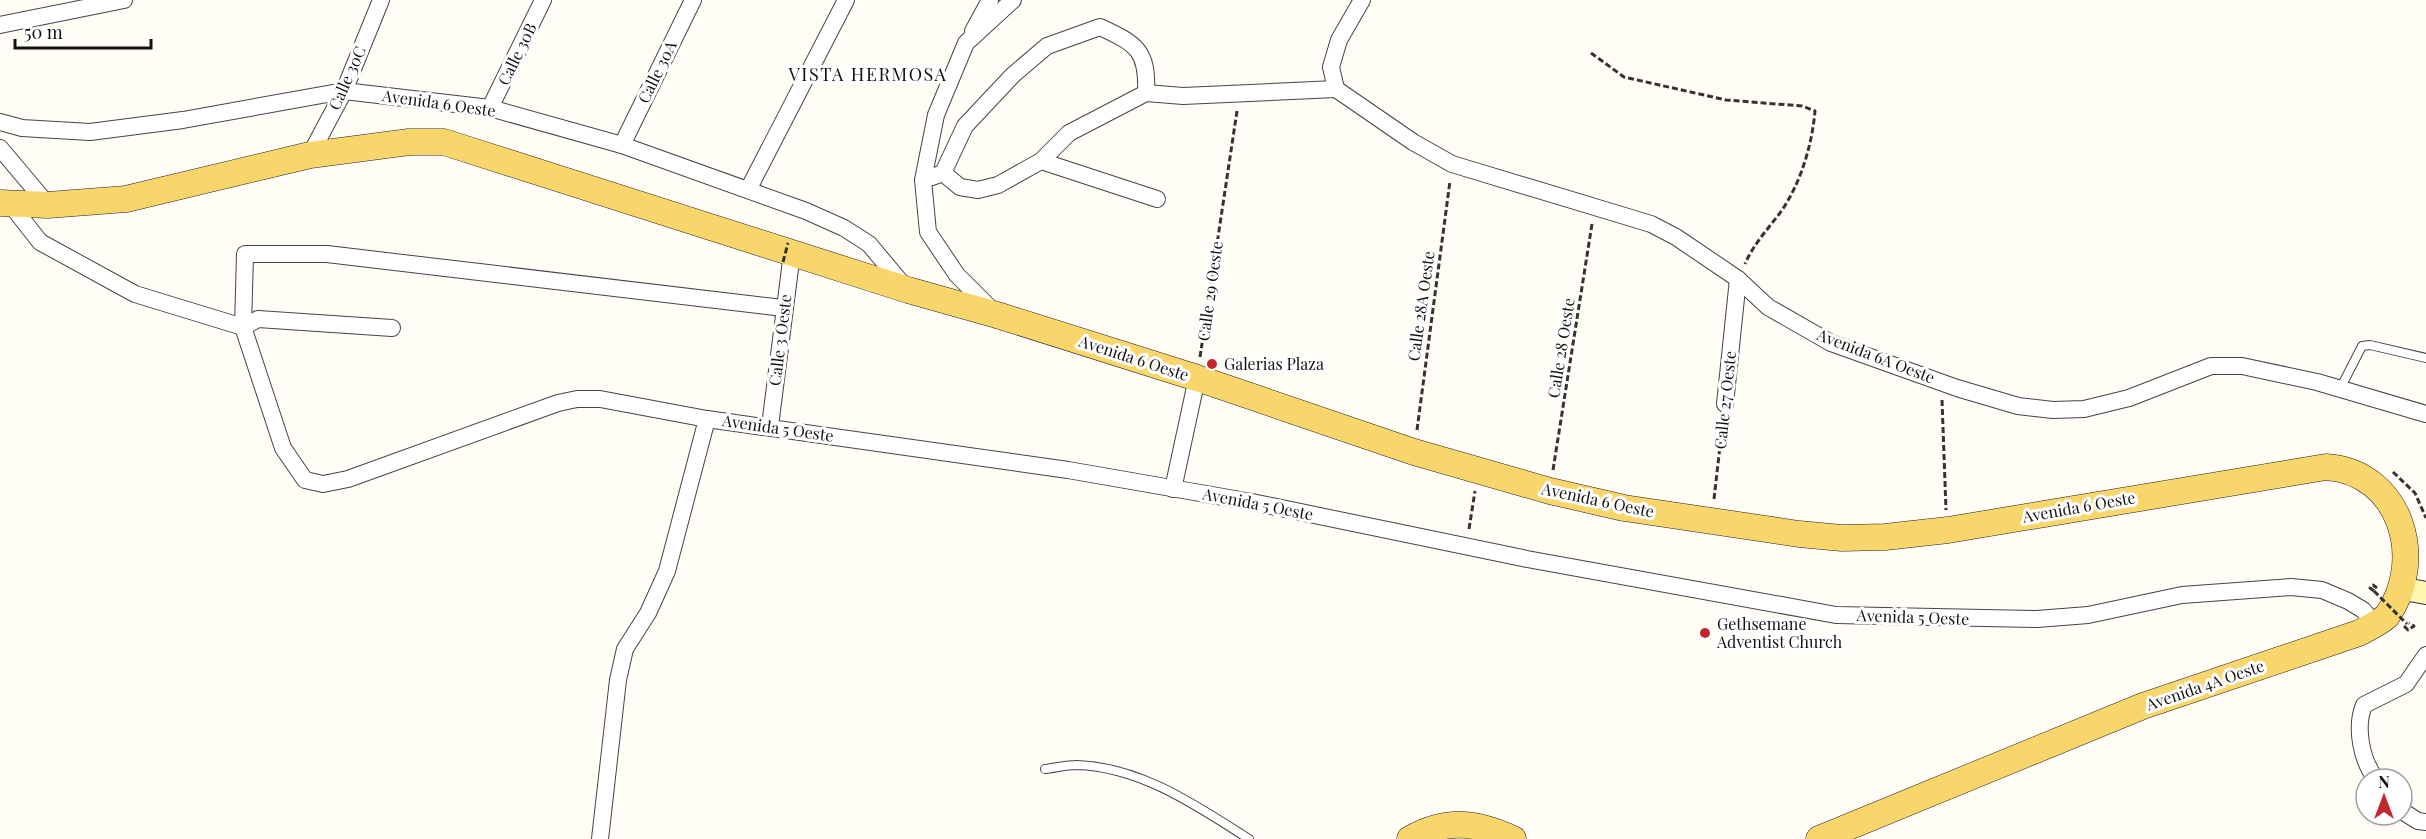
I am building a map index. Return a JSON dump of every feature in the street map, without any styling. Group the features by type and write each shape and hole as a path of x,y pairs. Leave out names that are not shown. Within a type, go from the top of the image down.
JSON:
{"main road":[{"name":"Avenida 6 Oeste","path":"5,204 48,205 126,198 310,155 409,142 444,142 788,253 1197,378 1414,452 1479,471 1550,491 1624,508 1711,522 1842,538 1885,537 1948,530 2311,468"},
{"name":"Avenida 4A Oeste","path":"1819,839 2143,706 2359,633 2387,616 2403,591 2409,576 2412,544 2408,526 2394,500 2373,480 2336,467 2311,468"},
{"path":"1410,839 1437,826 1456,824 1489,830 1513,839"}],"street":[{"path":"0,25 124,0"},
{"name":"Calle 30C","path":"310,155 344,91 381,0"},
{"name":"Calle 30B","path":"490,108 543,0"},
{"name":"Calle 30A","path":"622,145 693,0"},
{"path":"749,189 846,0"},
{"path":"990,0 966,43 936,115 923,180 928,232 957,275 997,315"},
{"path":"966,43 1013,0"},
{"path":"942,173 960,187 978,190 998,185 1041,161 1069,133 1146,93 1183,96 1240,91 1336,89 1331,67 1339,40 1362,0"},
{"path":"923,180 942,173 965,126 1013,75 1047,46 1100,27 1117,35 1140,52 1147,69 1146,93"},
{"name":"Avenida 6A Oeste","path":"1336,89 1413,142 1452,164 1651,224 1676,237 1738,279 1768,307 1831,343 2018,406 2053,410 2084,409 2129,398 2211,366 2242,366 2340,389 2426,414"},
{"name":"Avenida 6 Oeste","path":"0,122 22,128 90,132 183,120 344,91 490,108 622,145 749,189 844,228 869,244 908,290"},
{"path":"0,148 48,205"},
{"path":"1041,161 1157,199"},
{"path":"5,204 40,242 135,294 243,327 258,319 392,328"},
{"name":"Calle 3 Oeste","path":"770,426 788,253"},
{"name":"Avenida 5 Oeste","path":"783,308 327,254 245,254 243,327 283,448 305,480 323,484 348,479 558,403 577,399 600,399 707,418 1068,470 1836,615 2037,620 2088,615 2182,595 2291,587 2322,590 2348,601 2363,610 2375,624"},
{"name":"Calle 27 Oeste","path":"1725,404 1738,279"},
{"path":"1173,489 1197,378"},
{"path":"600,839 618,680 625,649 648,612 667,571 707,418"},
{"path":"2370,767 2361,748 2360,716 2364,705 2406,684 2426,655"}],"lane":[{"path":"2340,389 2357,351 2362,346 2370,345 2426,358"},
{"path":"1045,770 1076,765 1116,771 1166,788 1250,839"}],"path":[{"path":"1591,53 1624,77 1726,100 1802,106 1815,111 1813,129 1798,181 1781,212 1751,249 1738,279"},
{"name":"Calle 29 Oeste","path":"1197,378 1240,91"},
{"name":"Calle 28A Oeste","path":"1414,452 1452,164"},
{"name":"Calle 28 Oeste","path":"1550,491 1595,208"},
{"path":"1942,382 1943,470 1948,530"},
{"name":"Calle 27 Oeste","path":"1711,522 1725,404"},
{"path":"2388,469 2404,480 2415,493 2426,518"},
{"path":"1466,546 1479,471"},
{"path":"2403,591 2373,585 2370,588 2406,625"}],"place":[{"name":"Galerias Plaza","path":"1212,364"},
{"name":"Gethsemane Adventist Church","path":"1705,633"}],"district":[{"name":"VISTA HERMOSA","path":"868,75"}]}
